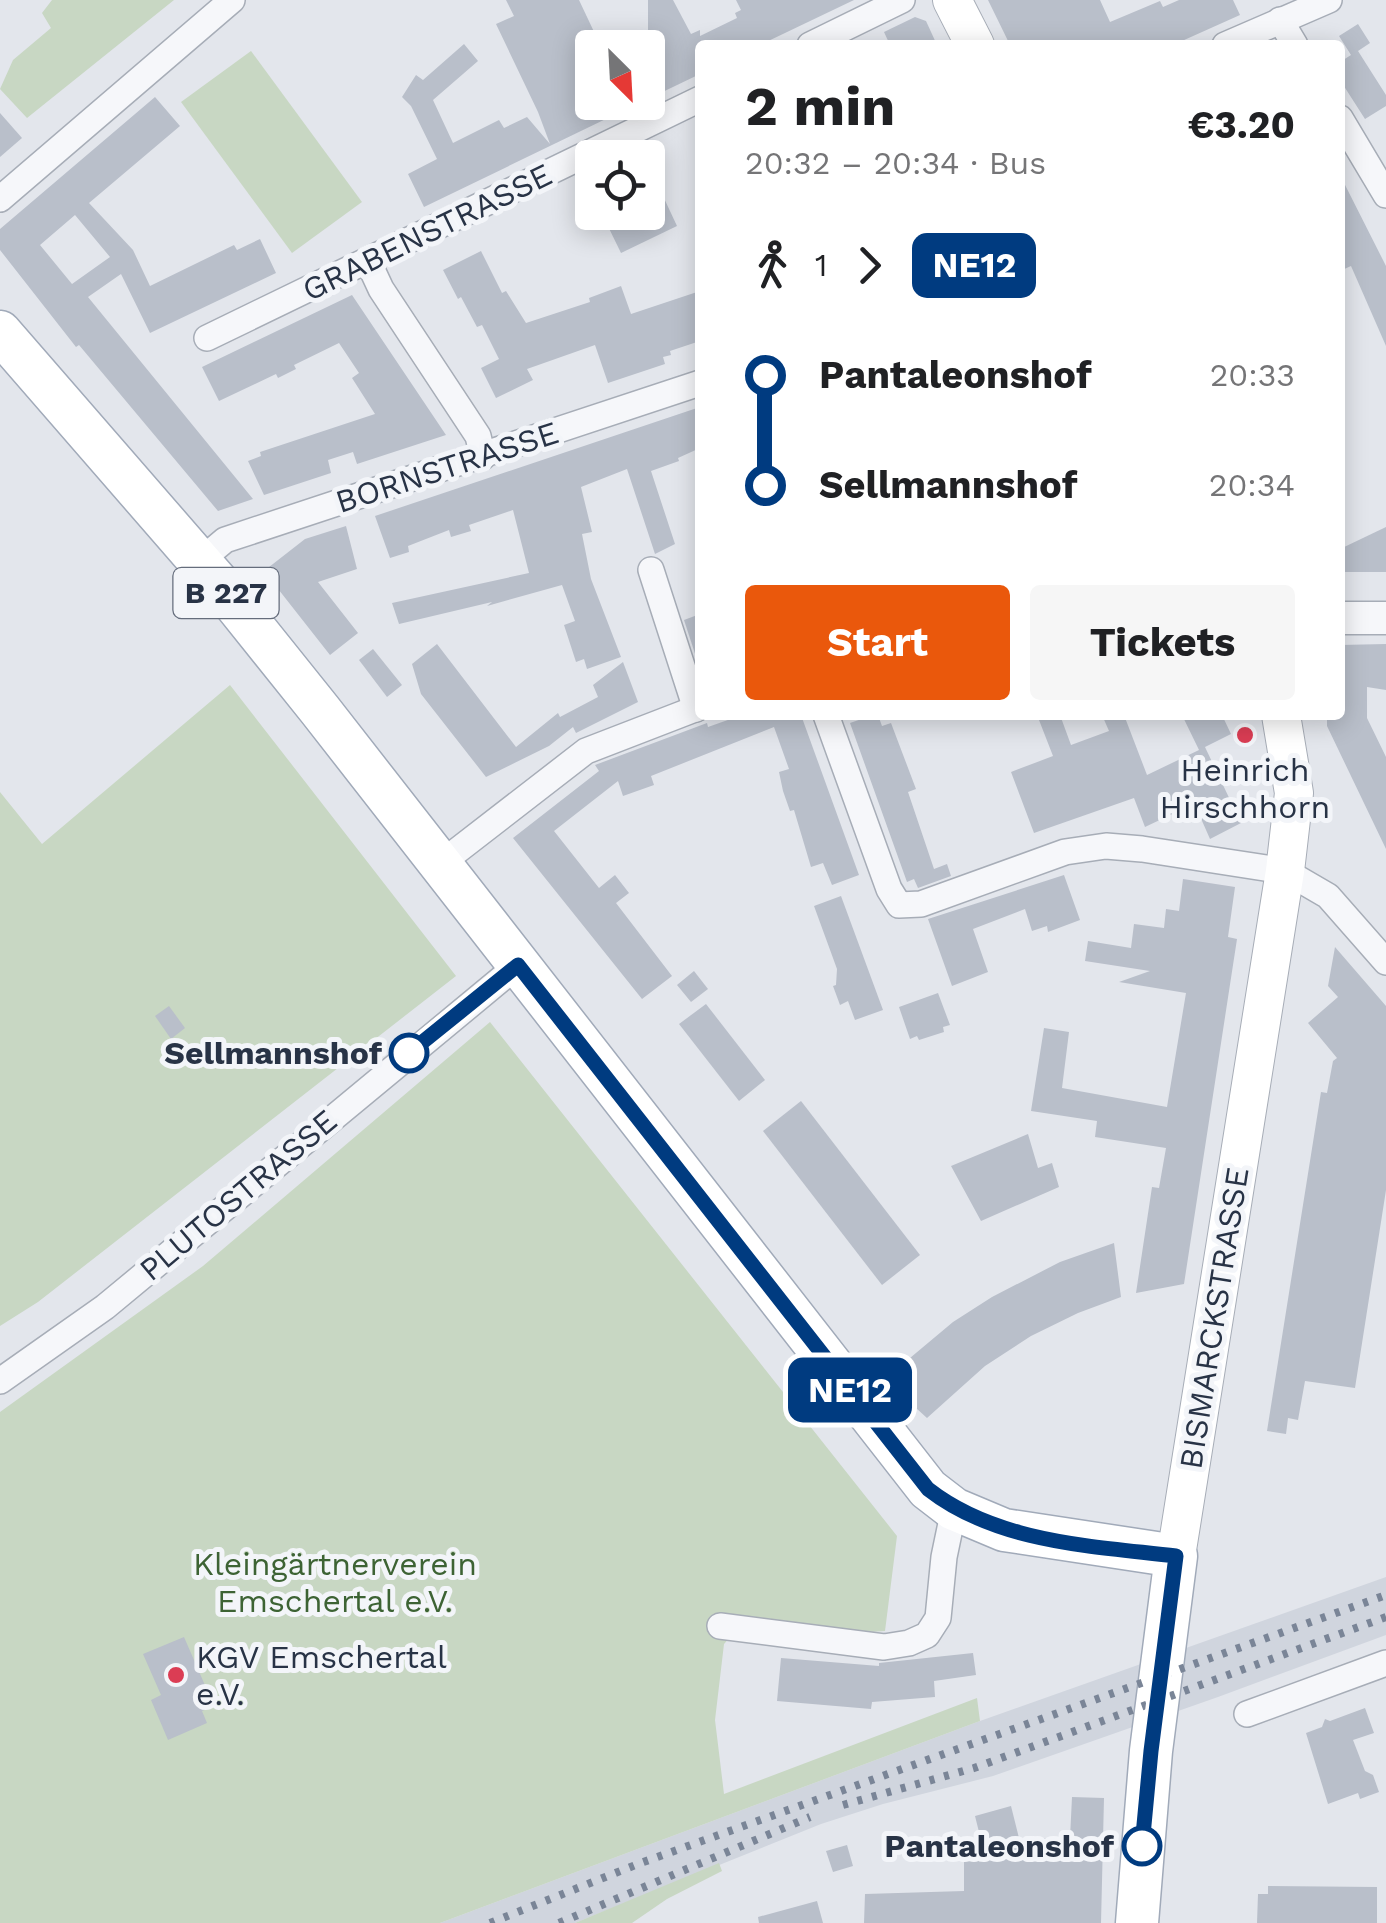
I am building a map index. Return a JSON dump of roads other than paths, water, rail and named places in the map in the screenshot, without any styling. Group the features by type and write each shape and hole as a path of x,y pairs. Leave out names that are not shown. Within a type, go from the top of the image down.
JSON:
{"main road":[{"path":"952,0 972,40"},
{"name":"B 227","path":"0,332 200,561 928,1489 954,1510 1004,1530 1176,1556"},
{"name":"BISMARCKSTRASSE","path":"1138,1923 1151,1751 1176,1556 1285,871 1294,793 1282,720"}],"street":[{"path":"0,198 232,0"},
{"path":"820,40 902,0"},
{"path":"1236,40 1329,0"},
{"path":"1280,20 1292,40"},
{"name":"GRABENSTRASSE","path":"207,338 695,100"},
{"path":"1345,126 1386,195"},
{"path":"368,261 381,289 478,436 483,456"},
{"name":"BORNSTRASSE","path":"200,561 225,540 695,385"},
{"path":"650,570 695,699"},
{"path":"1345,618 1386,618"},
{"path":"440,864 586,752 695,709"},
{"path":"828,720 889,890 899,904 921,904 1065,852 1106,846 1142,848 1285,871 1328,896 1386,962"},
{"name":"PLUTOSTRASSE","path":"0,1382 105,1307 518,965"},
{"path":"720,1626 884,1647 927,1635 938,1618 944,1557 954,1510"},
{"path":"1247,1714 1386,1662"}],"railway":[{"path":"490,1923 638,1864 1386,1595"},
{"path":"843,1805 974,1768 1386,1617"},
{"path":"559,1923 810,1817"}],"place":[{"name":"Heinrich Hirschhorn","path":"1245,735"},
{"name":"Sellmannshof","path":"409,1053"},
{"name":"KGV Emschertal e.V.","path":"176,1675"},
{"name":"Pantaleonshof","path":"1142,1846"}],"park label":[{"name":"Kleingärtnerverein Emschertal e.V.","path":"335,1582"}]}
